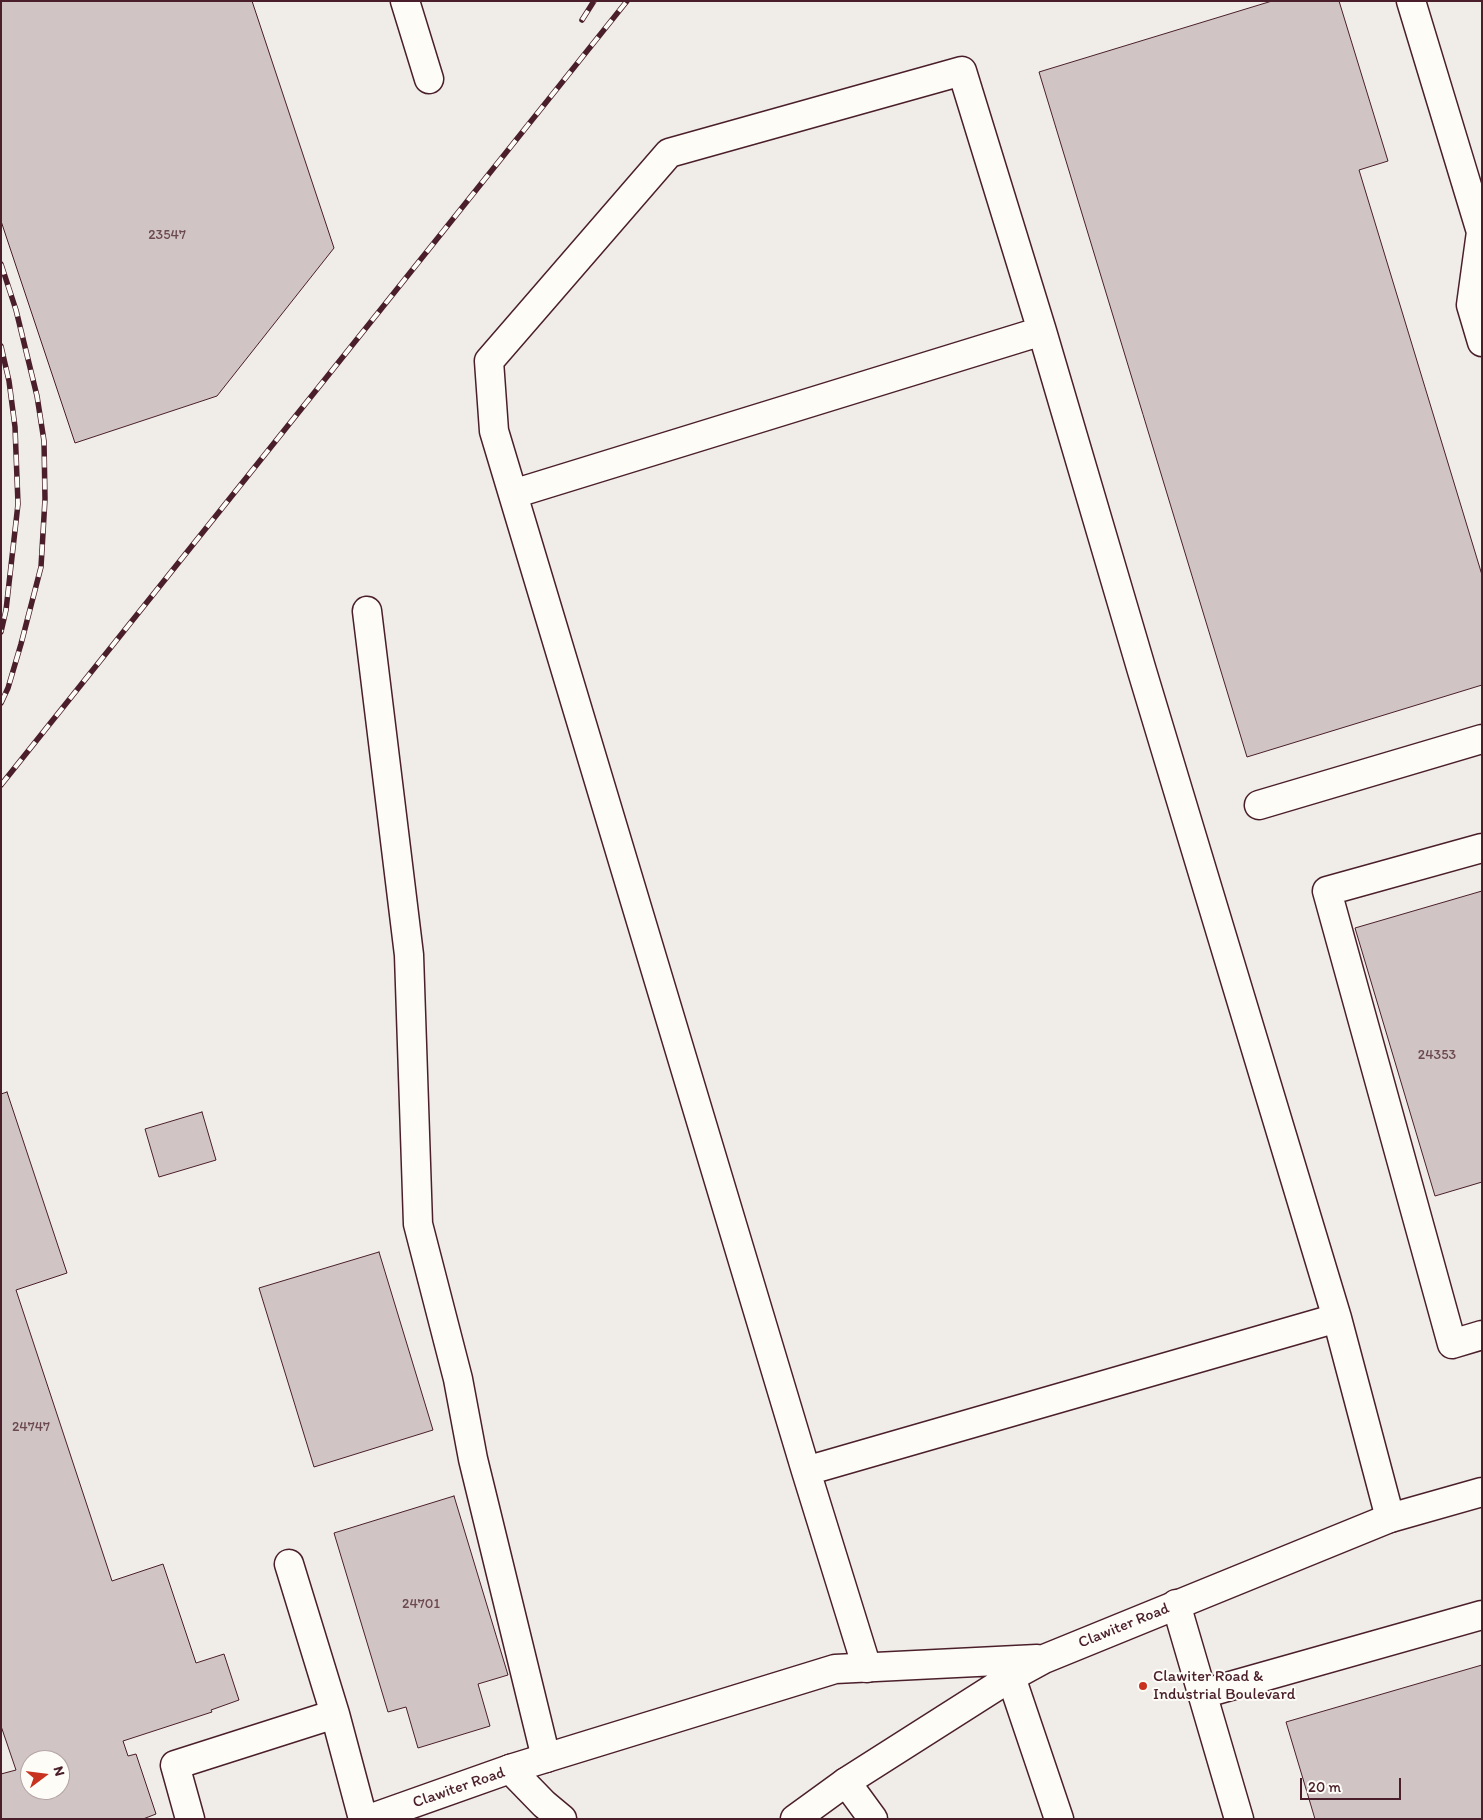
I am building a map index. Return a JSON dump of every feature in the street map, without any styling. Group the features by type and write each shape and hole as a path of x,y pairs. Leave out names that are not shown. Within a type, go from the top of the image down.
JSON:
{"main road":[{"path":"405,1 429,79"},
{"path":"1411,1 1481,232 1470,305 1482,342"},
{"path":"867,1668 806,1471 494,431 489,361 670,154 962,71 1042,331 1337,1318 1390,1518"},
{"path":"513,494 1042,331"},
{"path":"367,612 409,955 418,1224 458,1379 472,1459 546,1758"},
{"path":"1259,806 1482,739"},
{"path":"1482,848 1327,891 1452,1344 1482,1335"},
{"path":"806,1471 1337,1318"},
{"name":"Clawiter Road","path":"795,1819 846,1782 1011,1677 1044,1659 1390,1518 1482,1492"},
{"path":"289,1564 335,1714 363,1819"},
{"path":"1176,1604 1239,1819"},
{"path":"1202,1694 1482,1615"},
{"path":"510,1769 834,1670 1044,1659"},
{"path":"1011,1677 1059,1819"},
{"path":"190,1819 175,1765 335,1714"},
{"name":"Clawiter Road","path":"369,1819 510,1769 544,1804 562,1819"},
{"path":"846,1782 874,1819"}],"shaded area":[{"path":"1,1 1482,1 1482,1819 1,1819"}],"building":[{"path":"1,1 252,1 334,248 217,396 75,443 1,221"},
{"path":"1272,1 1339,1 1388,161 1359,170 1482,575 1482,685 1247,757 1039,72"},
{"path":"1482,891 1482,1182 1435,1196 1355,928"},
{"path":"7,1092 67,1273 16,1290 112,1581 163,1564 196,1663 224,1654 239,1700 211,1710 212,1712 123,1741 128,1756 136,1754 156,1814 143,1819 1,1819 1,1774 16,1770 1,1726 1,1094"},
{"path":"202,1112 216,1160 159,1177 145,1129"},
{"path":"379,1252 433,1430 314,1467 259,1288"},
{"path":"454,1496 508,1675 478,1684 490,1726 418,1748 406,1707 388,1712 334,1533"},
{"path":"1482,1665 1482,1819 1315,1819 1286,1722"}],"railway":[{"path":"582,20 594,1"},
{"path":"1,785 627,1"},
{"path":"1,264 16,310 37,396 44,441 45,499 41,567 21,644 8,688 1,703"},
{"path":"1,346 9,381 15,427 18,504 6,610 1,632"}],"place":[{"name":"Clawiter Road & Industrial Boulevard","path":"1143,1686"}]}
